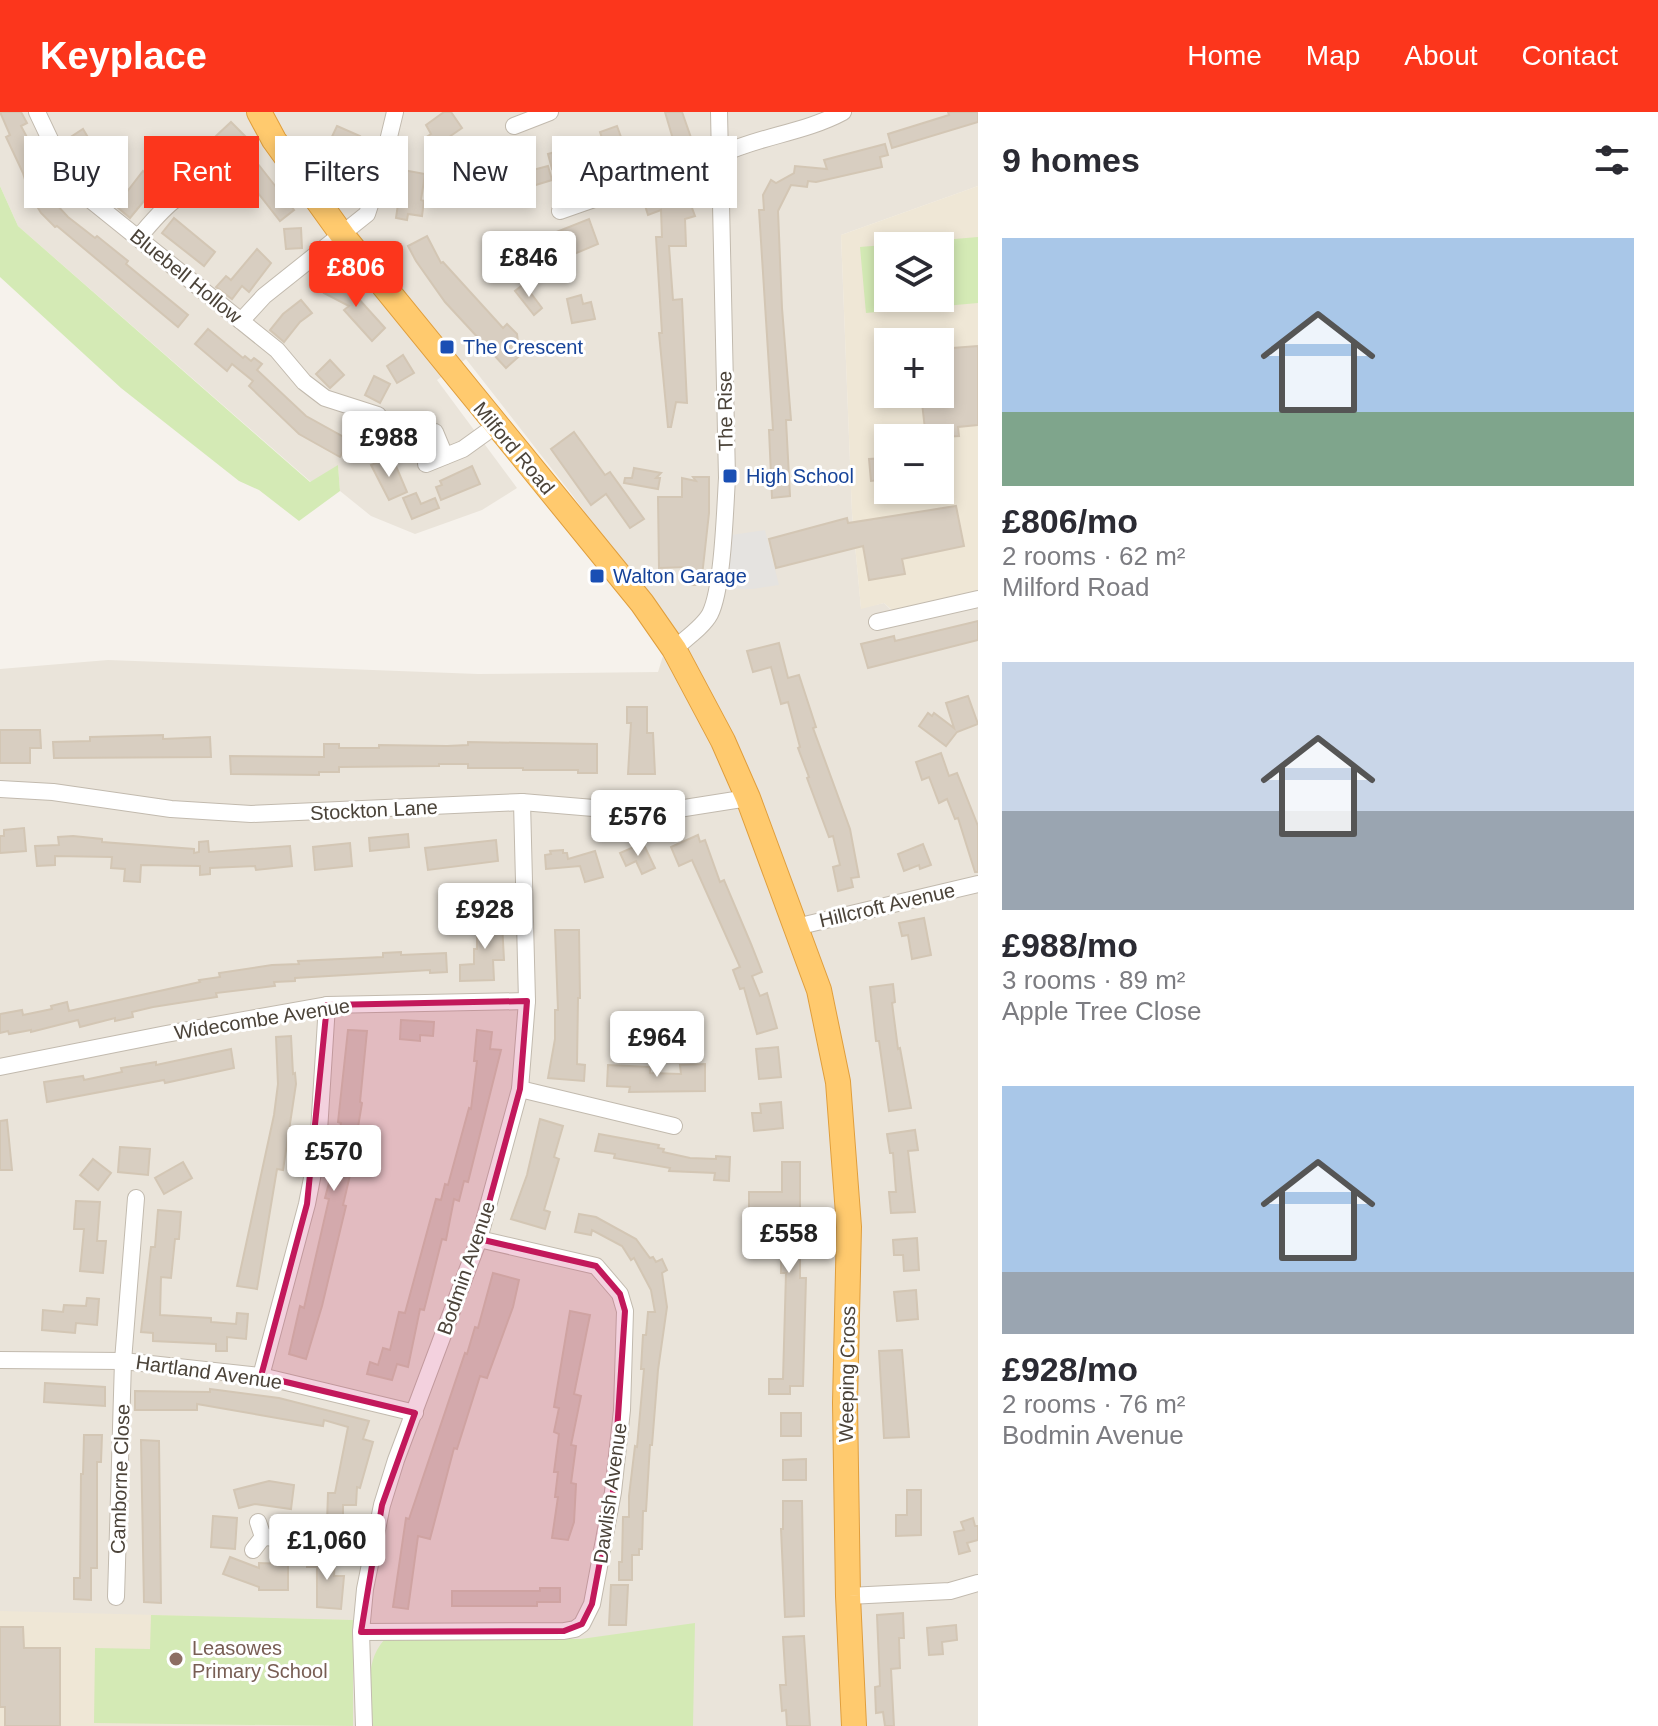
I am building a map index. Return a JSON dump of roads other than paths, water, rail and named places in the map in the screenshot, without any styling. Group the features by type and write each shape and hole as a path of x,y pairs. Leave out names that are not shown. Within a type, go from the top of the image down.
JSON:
{"highway":[{"name":"Milford Road","path":"259,112 274,140 343,236 642,603 674,649 723,741 748,798"},
{"name":"Weeping Cross","path":"748,798 819,990 838,1082 849,1227 845,1403 854,1726"}],"street":[{"name":"Bluebell Hollow","path":"37,112 77,189 277,350 304,382 325,398 367,416"},
{"path":"241,321 264,296 364,218 372,206 395,112"},
{"path":"514,126 550,112"},
{"name":"The Rise","path":"719,112 720,136"},
{"path":"737,147 814,125 843,112"},
{"path":"533,119 538,138"},
{"path":"138,238 164,208"},
{"path":"560,211 569,208"},
{"name":"The Rise","path":"674,649 709,616 716,591 725,517 727,478 721,208"},
{"path":"426,464 476,442 495,426"},
{"path":"435,432 445,456"},
{"path":"877,622 978,599"},
{"name":"Stockton Lane","path":"0,789 53,792 171,809 251,814 522,802 653,813 748,798"},
{"name":"Bodmin Avenue","path":"364,1726 361,1632 373,1544 396,1460 479,1239 520,1089 527,1001 522,802"},
{"name":"Hillcroft Avenue","path":"796,927 978,884"},
{"name":"Widecombe Avenue","path":"0,1067 327,1005 527,1001"},
{"path":"261,1376 307,1204 318,1147 327,1005"},
{"path":"520,1089 674,1126"},
{"name":"Camborne Close","path":"116,1597 123,1361 136,1198"},
{"name":"Dawlish Avenue","path":"361,1632 564,1631 582,1624 592,1604 613,1492 622,1410 625,1311 620,1294 596,1266 479,1239"},
{"name":"Hartland Avenue","path":"0,1360 123,1361 261,1376 415,1413"},
{"path":"258,1536 373,1544"},
{"path":"848,1596 950,1591 978,1583"}],"place":[{"name":"The Crescent","path":"447,347"},
{"name":"High School","path":"730,476"},
{"name":"Walton Garage","path":"597,576"},
{"name":"Leasowes Primary School","path":"176,1659"}]}
